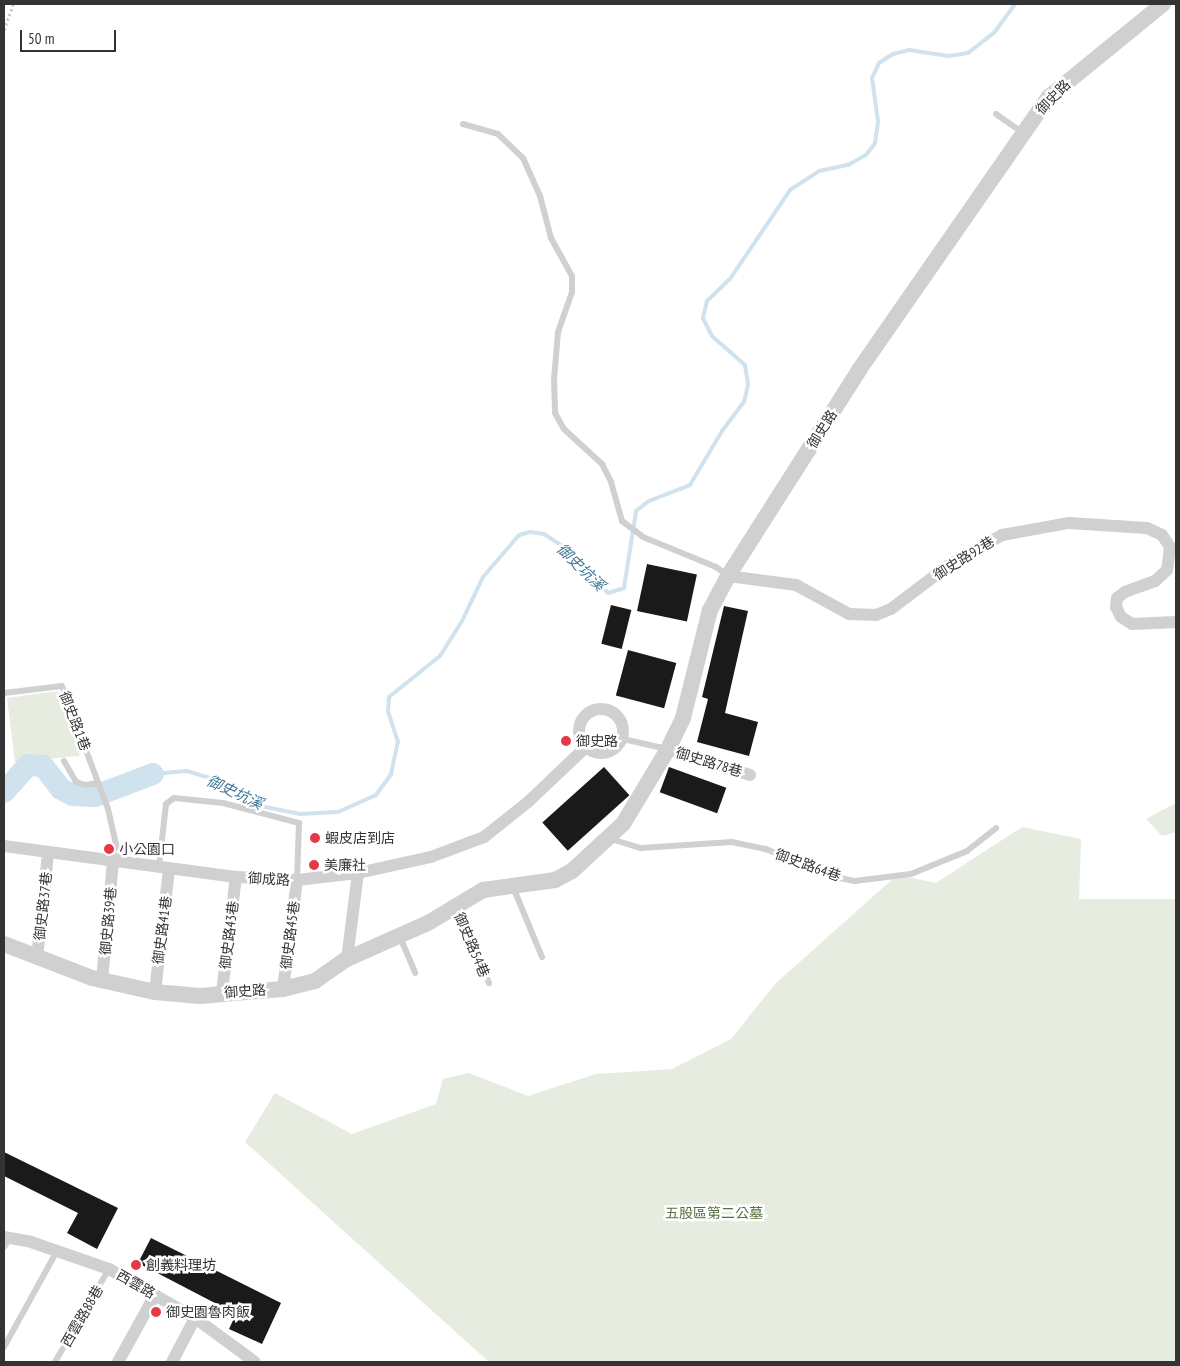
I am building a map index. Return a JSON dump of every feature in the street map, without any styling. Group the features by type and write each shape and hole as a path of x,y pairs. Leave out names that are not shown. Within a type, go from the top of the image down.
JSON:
{"street":[{"name":"御史路","path":"4,944 37,958 102,980 154,992 200,996 222,992 283,989 315,981 347,959 400,936 483,890 555,880 572,870 609,839 623,824 668,750 683,718 710,610 728,576 859,370 1022,132 1049,97 1163,4"},
{"name":"御史路92巷","path":"728,576 796,585 849,614 876,615 891,608 949,565 1002,535 1069,523 1147,528 1162,535 1170,547 1167,570 1155,581 1125,592 1117,598 1116,607 1121,617 1132,624 1176,622"},
{"path":"606,709 618,716 624,727 623,739 610,752 597,753 586,747 580,736 580,724 594,710 606,709"},
{"name":"御成路","path":"4,846 236,877 297,880 358,873 431,857 484,837 528,802 586,747"},
{"name":"御史路78巷","path":"668,750 750,775"},
{"name":"御史路37巷","path":"37,958 48,853"},
{"name":"御史路39巷","path":"102,980 116,862"},
{"name":"御史路41巷","path":"154,992 164,868"},
{"path":"347,959 358,873"},
{"name":"御史路43巷","path":"222,992 236,877"},
{"name":"御史路45巷","path":"283,989 297,880"},
{"name":"西雲路","path":"6,1240 58,1251 109,1269 195,1318 254,1362"},
{"path":"118,1362 155,1295"},
{"path":"172,1362 195,1318"}],"lane":[{"path":"996,114 1022,132"},
{"path":"463,124 498,134 523,158 540,196 551,238 568,265 572,292 558,332 555,413 564,429 602,464 611,482 622,521 643,537 716,567 728,576"},
{"name":"御史路1巷","path":"4,693 62,686 99,782"},
{"path":"623,739 668,750"},
{"path":"64,760 76,782 84,785 99,782 108,809 116,862"},
{"path":"164,868 166,804 174,798 223,803 299,824 297,880"},
{"name":"御史路64巷","path":"609,839 641,848 732,842 766,849 826,875 855,881 910,874 967,850 996,828"},
{"path":"512,886 542,957"},
{"name":"御史路54巷","path":"456,906 489,983"},
{"path":"400,936 415,973"},
{"path":"4,1347 58,1251"},
{"name":"西雲路88巷","path":"55,1362 109,1269"}],"path":[{"path":"4,30 13,4"}],"green space":[{"path":"58,691 80,756 15,762 7,698"},
{"path":"1176,803 1176,832 1162,836 1146,819"},
{"name":"五股區第二公墓","path":"1022,827 1081,839 1079,899 1176,899 1176,1362 489,1362 245,1142 275,1093 352,1134 436,1104 443,1079 469,1073 528,1096 596,1074 672,1069 731,1039 775,984 897,875 936,883"}],"building":[{"path":"647,564 697,575 687,622 637,611"},
{"path":"611,605 631,610 622,649 601,644"},
{"path":"724,606 748,611 725,713 758,722 749,756 697,742 708,699 702,697"},
{"path":"628,650 676,663 664,708 616,695"},
{"path":"604,767 629,795 568,851 542,823"},
{"path":"669,767 726,788 717,813 660,792"},
{"path":"4,1152 118,1208 97,1249 67,1233 78,1213 4,1176"},
{"path":"151,1238 281,1303 262,1344 229,1329 236,1314 138,1263"}],"waterway":[{"name":"御史坑溪","path":"153,774 187,771 217,780 260,806 300,814 338,812 376,795 391,774 398,742 388,712 389,697 440,656 462,621 483,577 519,535 530,532 544,534 561,545 608,593 624,588 636,511 649,501 690,485 722,431 744,402 748,384 745,365 712,336 703,318 707,301 730,279 790,190 819,171 848,165 866,155 875,143 878,121 872,78 879,63 893,54 909,50 949,56 968,53 994,33 1015,4"},
{"name":"御史坑溪","path":"4,792 28,765 43,766 61,789 73,795 95,796 153,774"}],"place":[{"name":"御史路","path":"566,741"},
{"name":"蝦皮店到店","path":"315,838"},
{"name":"小公園口","path":"109,849"},
{"name":"美廉社","path":"314,865"},
{"name":"創義料理坊","path":"136,1265"},
{"name":"御史園魯肉飯","path":"156,1312"}]}
